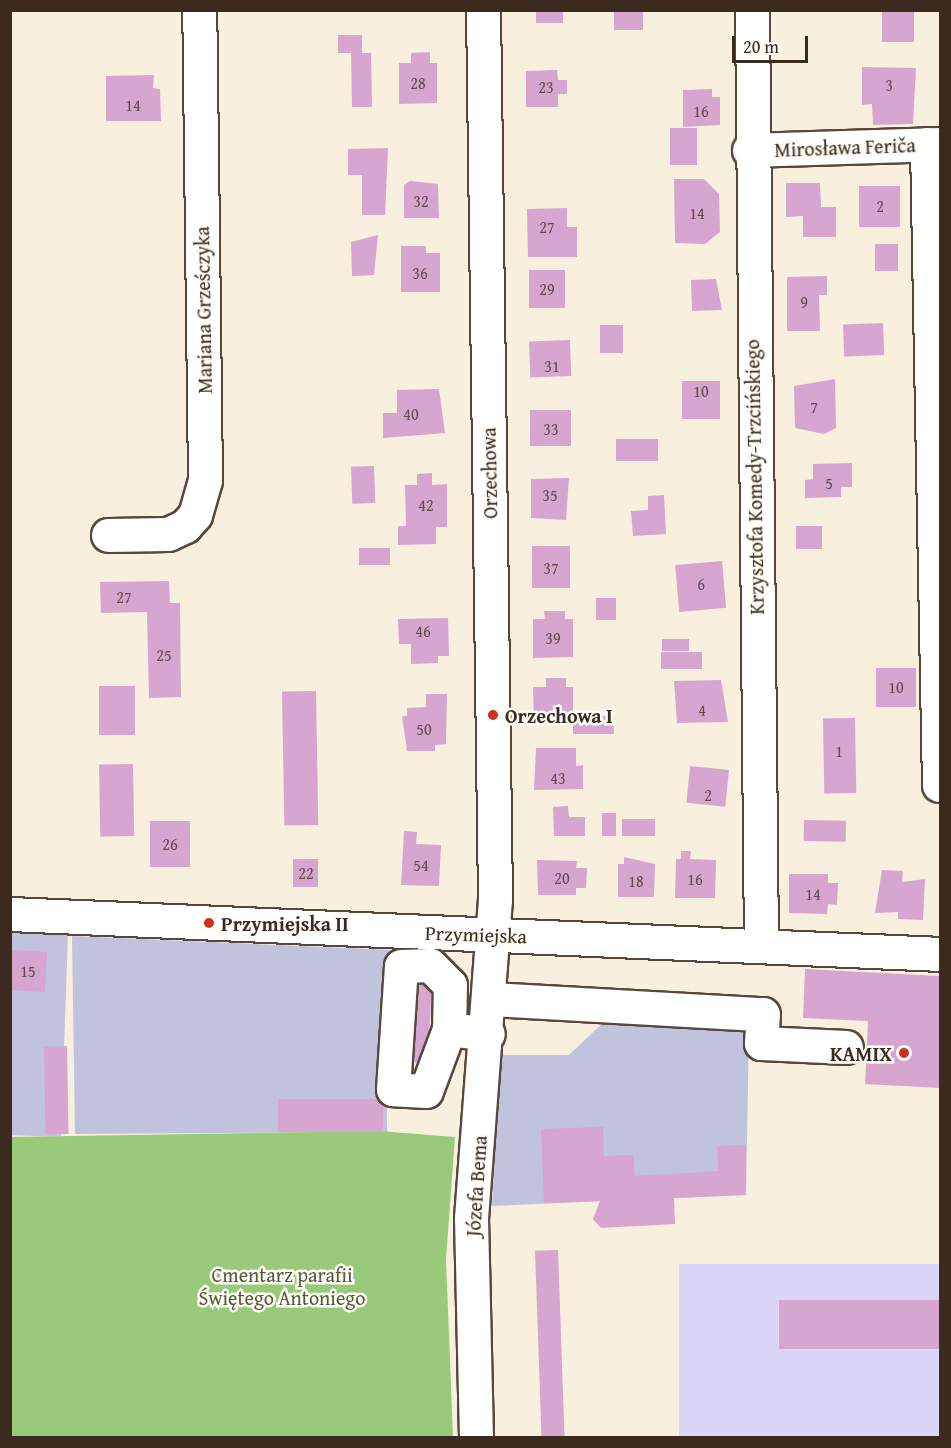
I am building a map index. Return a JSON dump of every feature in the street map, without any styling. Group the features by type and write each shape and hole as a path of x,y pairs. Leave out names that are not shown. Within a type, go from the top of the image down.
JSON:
{"street":[{"name":"Mariana Grześczyka","path":"108,535 168,534 185,526 195,515 205,480 199,10"},
{"name":"Orzechowa","path":"483,10 494,936"},
{"name":"Krzysztofa Komedy-Trzcińskiego","path":"752,10 749,150 762,943"},
{"name":"Mirosława Feriča","path":"749,150 934,144"},
{"path":"934,144 939,785"},
{"name":"Przymiejska","path":"10,914 494,936 762,943 940,954"},
{"name":"Józefa Bema","path":"476,1437 471,1218 491,999 494,936"},
{"path":"491,999 763,1014 761,1043 846,1047"},
{"path":"449,1029 488,1034"}],"shaded area":[{"path":"11,933 68,935 61,1137 10,1135"},
{"path":"72,936 391,950 386,977 387,1132 75,1134"},
{"path":"608,1018 749,1028 746,1195 492,1206 500,1055 569,1055"},
{"path":"679,1264 940,1264 940,1437 679,1437"}],"green space":[{"name":"Cmentarz parafii Świętego Antoniego","path":"379,1131 455,1137 446,1259 453,1437 11,1437 10,1137"}],"building":[{"path":"536,10 563,10 563,23 536,23"},
{"path":"614,10 643,10 643,30 614,30"},
{"path":"882,10 914,10 914,42 882,42"},
{"path":"338,35 362,35 362,53 371,53 372,107 352,107 351,53 338,53"},
{"path":"430,52 430,63 437,63 437,103 399,104 399,63 411,63 411,53"},
{"path":"862,67 916,68 913,124 873,125 872,104 862,105"},
{"path":"557,70 558,80 567,80 567,94 558,94 558,107 526,107 526,71"},
{"path":"154,75 153,88 160,89 161,121 106,121 106,76"},
{"path":"712,89 712,97 720,97 720,125 683,127 683,90"},
{"path":"670,128 697,128 697,165 670,165"},
{"path":"388,148 385,215 362,215 362,175 348,175 348,149"},
{"path":"674,179 704,179 719,194 720,232 705,244 675,243"},
{"path":"410,181 438,184 439,218 404,218 404,185"},
{"path":"786,183 820,183 821,207 836,207 836,237 803,237 803,216 786,217"},
{"path":"859,186 900,186 900,227 859,227"},
{"path":"567,208 567,227 577,227 577,257 528,257 527,209"},
{"path":"378,235 374,275 352,276 351,242"},
{"path":"875,244 898,244 898,271 875,271"},
{"path":"401,246 426,246 426,253 440,253 440,292 401,292"},
{"path":"529,270 565,270 565,308 529,308"},
{"path":"827,276 827,295 819,295 820,331 787,331 787,277"},
{"path":"716,279 722,310 692,311 691,280"},
{"path":"883,323 884,355 844,356 843,324"},
{"path":"600,325 623,325 623,353 600,353"},
{"path":"570,340 571,376 530,377 529,341"},
{"path":"835,379 836,428 824,434 795,428 794,386"},
{"path":"682,381 720,381 720,419 682,419"},
{"path":"439,389 445,433 383,438 383,413 397,413 397,390"},
{"path":"530,410 571,410 571,446 530,446"},
{"path":"616,439 658,439 658,461 616,461"},
{"path":"852,463 852,487 841,487 841,497 805,498 805,480 813,479 813,464"},
{"path":"374,466 375,503 352,504 351,467"},
{"path":"432,473 432,485 447,484 447,527 436,527 436,544 398,545 398,526 406,526 405,485 417,485 417,474"},
{"path":"569,478 566,520 531,518 531,479"},
{"path":"664,495 666,534 633,536 631,511 648,510 648,496"},
{"path":"796,526 822,526 822,549 796,549"},
{"path":"532,546 570,546 570,588 532,588"},
{"path":"359,548 390,548 390,565 359,565"},
{"path":"722,561 726,608 679,612 675,565"},
{"path":"169,581 170,603 180,603 181,697 149,698 147,612 101,613 100,582"},
{"path":"596,598 616,598 616,620 596,620"},
{"path":"544,611 565,611 565,619 573,619 573,657 533,658 533,619 545,619"},
{"path":"448,618 449,656 438,656 438,663 411,664 411,644 399,644 398,619"},
{"path":"662,639 689,639 689,651 662,651"},
{"path":"661,652 702,652 702,669 661,669"},
{"path":"876,668 916,668 916,707 876,707"},
{"path":"546,678 566,678 566,687 573,687 573,717 613,716 614,734 573,734 573,723 534,724 533,687 546,687"},
{"path":"721,680 728,722 677,723 674,681"},
{"path":"99,686 135,686 135,735 99,735"},
{"path":"316,691 318,825 284,826 282,692"},
{"path":"426,694 447,694 446,744 435,745 435,751 407,751 402,716 407,716 407,708 426,707"},
{"path":"855,718 856,793 824,794 823,719"},
{"path":"536,748 576,748 576,766 583,765 583,789 534,790"},
{"path":"133,764 134,836 100,837 99,765"},
{"path":"690,766 729,770 725,807 686,803"},
{"path":"568,806 569,817 585,817 585,836 554,836 553,807"},
{"path":"602,813 616,813 616,836 602,836"},
{"path":"622,819 655,819 655,836 622,836"},
{"path":"804,820 846,821 846,842 804,841"},
{"path":"150,821 190,821 190,867 150,867"},
{"path":"404,831 417,832 416,844 441,845 439,886 401,885"},
{"path":"681,851 691,851 690,859 716,860 715,898 675,898 676,859 681,859"},
{"path":"624,857 655,864 654,897 618,897 618,864 624,864"},
{"path":"293,859 318,859 318,887 293,887"},
{"path":"537,860 577,861 576,868 587,868 586,888 576,888 576,895 538,895"},
{"path":"882,870 903,871 902,882 925,879 923,920 898,919 898,912 875,913"},
{"path":"789,874 828,874 828,883 838,883 837,905 828,904 827,914 789,913"},
{"path":"10,950 47,952 45,992 10,990"},
{"name":"KAMIX","path":"805,969 940,976 940,1088 865,1084 868,1021 803,1018"},
{"path":"410,982 432,983 428,1063 406,1062"},
{"path":"44,1046 67,1046 69,1134 46,1134"},
{"path":"278,1099 383,1099 383,1132 278,1132"},
{"path":"603,1127 604,1156 633,1155 635,1176 718,1171 717,1146 746,1145 746,1195 674,1198 675,1224 601,1228 593,1219 600,1201 544,1203 541,1129"},
{"path":"558,1250 565,1438 542,1438 535,1251"},
{"path":"779,1300 940,1300 940,1349 779,1349"}],"place":[{"name":"Orzechowa I","path":"493,715"},
{"name":"Przymiejska II","path":"209,923"},
{"name":"KAMIX","path":"904,1053"}]}
